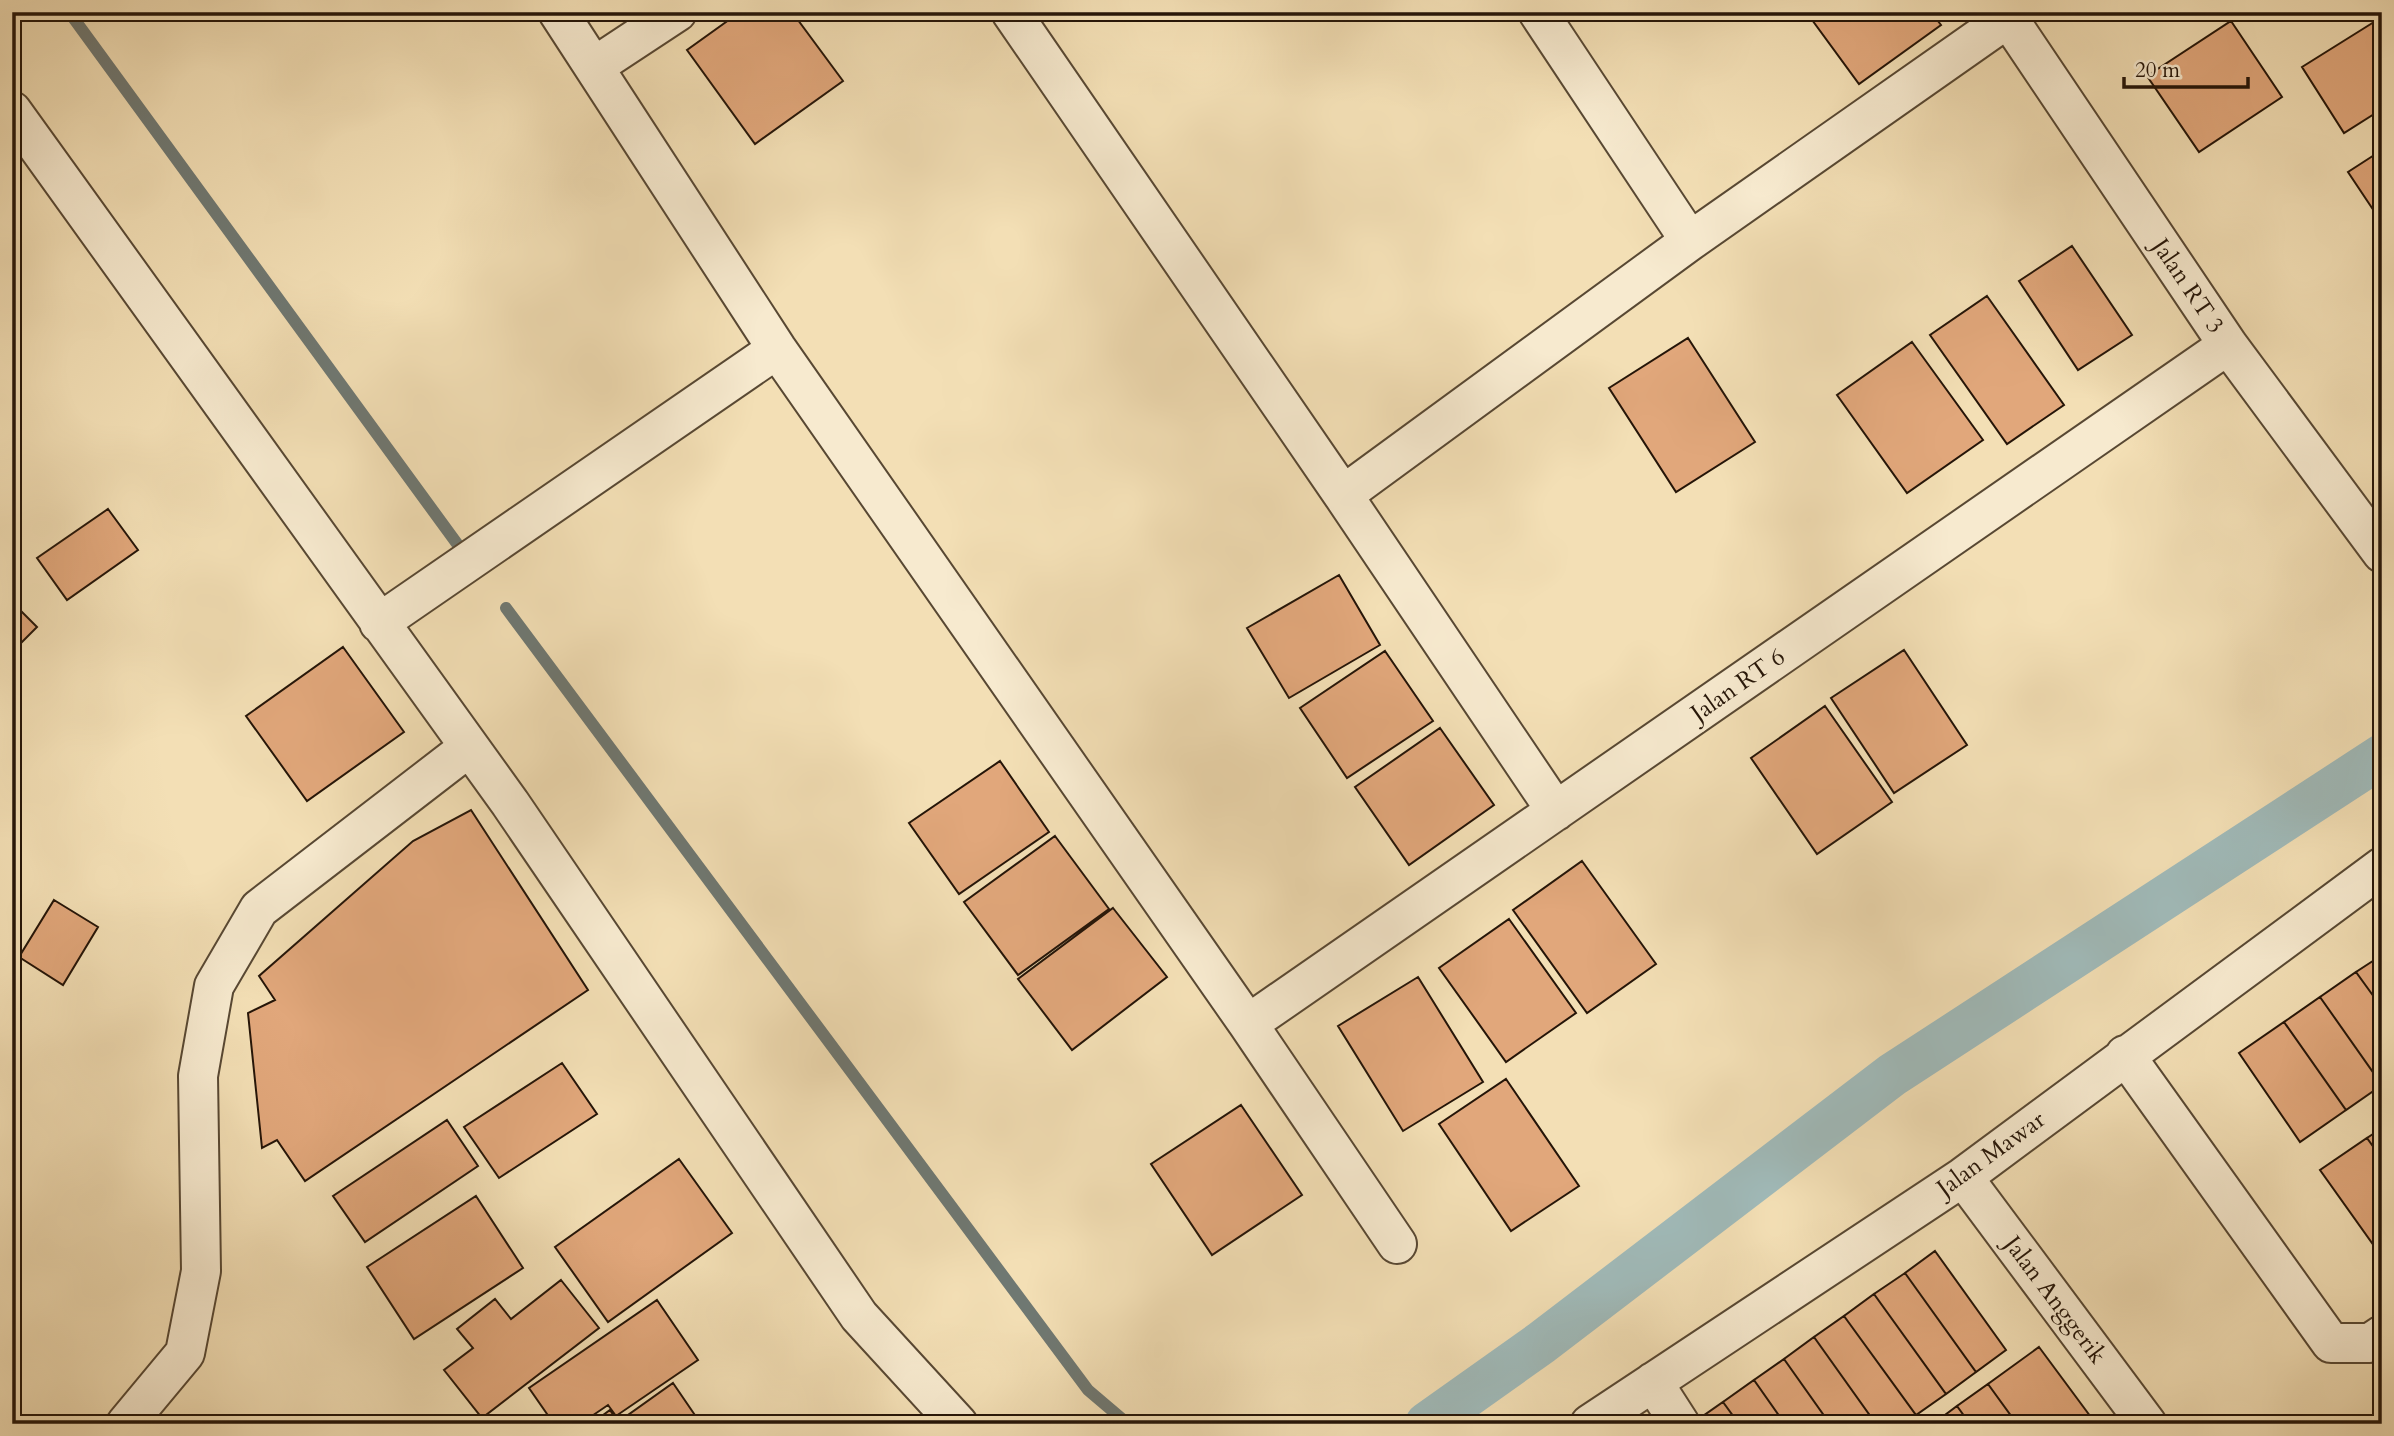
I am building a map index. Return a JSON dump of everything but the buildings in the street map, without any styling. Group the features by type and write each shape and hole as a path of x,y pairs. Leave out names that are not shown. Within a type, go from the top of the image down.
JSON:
{"street":[{"path":"558,12 777,349 1248,1024 1397,1244"},
{"path":"595,66 677,12"},
{"path":"1011,12 1343,495 1556,811"},
{"path":"1538,12 1690,241"},
{"path":"1343,495 1690,241 2006,15"},
{"name":"Jalan RT 3","path":"2006,15 2228,345 2382,553"},
{"path":"12,111 379,622 653,1010 859,1316 958,1424"},
{"name":"Jalan RT 6","path":"1248,1024 2228,345"},
{"path":"379,622 777,349"},
{"path":"127,1424 184,1353 201,1271 198,1076 214,986 259,909 468,748"},
{"name":"Jalan Mawar","path":"1590,1424 1963,1177 2382,867"},
{"path":"2125,1055 2331,1343 2370,1343 2382,1335"},
{"name":"Jalan Anggerik","path":"1963,1177 2147,1424"},
{"path":"1653,1382 1680,1424"}],"waterway":[{"path":"69,12 458,545"},
{"path":"506,608 1088,1390 1128,1424"},
{"path":"1427,1424 1541,1343 1892,1075 2382,756"}]}
